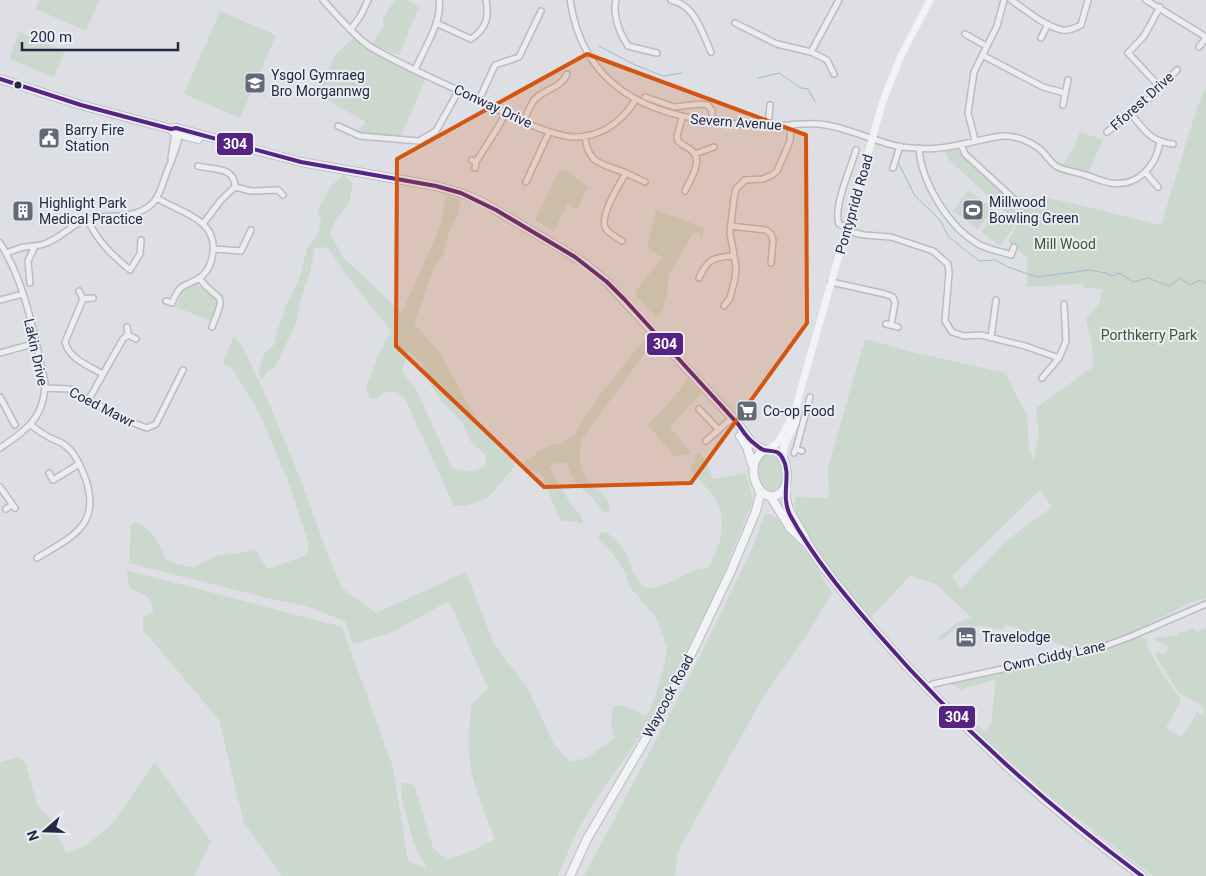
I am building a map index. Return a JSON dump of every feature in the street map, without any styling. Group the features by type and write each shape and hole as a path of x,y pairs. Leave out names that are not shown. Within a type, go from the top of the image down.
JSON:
{"main road":[{"name":"Pontypridd Road","path":"783,457 784,446 796,421 795,414 798,400 886,92 900,58 930,0"},
{"path":"0,79 81,105 220,143 225,142 307,163 442,187 482,202 584,263 606,282 640,317 731,419 747,447 754,470"},
{"name":"Pontypridd Road","path":"766,450 776,445 790,419 795,414"},
{"path":"731,419 738,424 752,443 766,450 778,452 783,457 786,470 785,500 789,512 806,543 868,622 969,730 1081,830 1142,876"},
{"path":"766,450 755,459 755,480 759,489 765,495 770,496 779,494 785,488"},
{"name":"Waycock Road","path":"570,876 590,833 672,693 731,571 756,511 760,495 759,489"},
{"path":"770,496 790,528 806,543"},
{"name":"Waycock Road","path":"756,511 770,496"}],"street":[{"name":"Conway Drive","path":"323,0 369,46 414,70 549,132 562,136 585,136 599,132 617,122 628,112 636,99"},
{"path":"351,28 361,15 368,0"},
{"path":"414,70 436,23 440,9 439,0"},
{"path":"436,23 471,38 479,33 488,15 486,0"},
{"name":"Severn Avenue","path":"570,0 579,37 592,61 613,83 636,99 663,112 682,118 768,126 822,124 900,146 918,148 942,148 975,140 1006,136 1023,139 1041,150 1056,166 1110,183 1138,178 1145,172"},
{"path":"616,0 615,13 624,40 628,46 657,53"},
{"path":"671,0 680,2 691,10 712,52"},
{"path":"975,140 968,113 974,72 997,26 1004,0"},
{"path":"1010,0 1048,24 1062,30 1070,30 1081,25 1088,0"},
{"path":"1146,0 1160,7 1206,38 1199,47"},
{"path":"811,52 838,1"},
{"path":"1160,7 1144,36 1128,53 1160,87"},
{"path":"479,100 494,65 519,57 541,11"},
{"path":"735,22 777,44 811,52 827,60 834,74"},
{"path":"1041,38 1048,24"},
{"path":"965,34 986,46"},
{"path":"982,55 1043,87 1065,93"},
{"name":"Fforest Drive","path":"1107,132 1177,70"},
{"path":"524,121 537,97 565,80 567,74"},
{"path":"1063,105 1068,80"},
{"path":"338,126 345,126 360,136 419,141 436,131 459,90"},
{"path":"645,97 674,107 708,105 712,111 712,122"},
{"path":"768,126 770,106"},
{"path":"474,163 499,128 506,112"},
{"path":"1130,113 1151,137 1160,142 1173,144"},
{"path":"682,118 677,136 678,142 695,154"},
{"path":"724,306 730,298 735,279 736,267 730,226 736,189 745,180 763,179 777,171 790,141 791,125"},
{"path":"6,253 24,247 43,244 58,238 79,222 87,219 98,216 120,216 143,210 157,198 163,187 171,161 174,158 177,131"},
{"path":"526,182 549,132"},
{"path":"585,136 590,157 645,182"},
{"path":"1158,187 1145,172 1156,158 1160,142"},
{"path":"961,144 965,154 1016,200"},
{"path":"893,168 900,146"},
{"path":"695,154 714,147"},
{"path":"918,148 919,159 930,189 957,228 976,243 1011,255 1014,247"},
{"path":"856,150 841,199 838,215 839,224 846,229 864,235 891,237 932,251 948,264 949,274 945,321 952,332 964,336 982,335 1025,346 1059,358"},
{"path":"685,191 696,166 695,154"},
{"path":"198,166 221,169 228,172 235,182 235,187"},
{"path":"622,242 606,229 604,223 607,209 626,172"},
{"path":"203,224 221,200 235,187"},
{"path":"235,187 251,191 278,190 283,195"},
{"path":"157,198 194,216 203,224 212,237 214,249 210,266 199,278 178,290 172,304 166,301"},
{"path":"87,219 97,238 110,253 130,270 140,254 141,240"},
{"path":"730,226 766,230 771,234 773,240 771,263"},
{"path":"214,249 241,251 250,230"},
{"name":"Lakin Drive","path":"0,243 15,270 23,294 45,388 44,401 31,425 0,448"},
{"path":"30,282 28,261 35,246"},
{"path":"699,278 706,265 718,257 733,256"},
{"path":"199,278 221,300 221,306 212,328"},
{"path":"831,282 893,297 896,303 888,324 898,327"},
{"path":"79,291 84,299"},
{"path":"0,300 23,294"},
{"path":"84,299 94,298"},
{"path":"84,299 65,342 71,354 103,374"},
{"path":"991,338 996,300"},
{"path":"1042,378 1059,358 1066,341 1064,304"},
{"path":"127,327 128,335"},
{"path":"89,399 116,353 118,346 128,335"},
{"path":"128,335 136,339"},
{"path":"0,353 36,343"},
{"name":"Coed Mawr","path":"45,388 68,388 128,422 147,428 156,424 183,370"},
{"path":"0,397 15,425"},
{"path":"797,451 809,400 798,400"},
{"path":"699,409 719,430"},
{"path":"706,441 731,419"},
{"path":"31,425 48,437 67,446 80,464 90,493 88,519 76,533 38,558"},
{"path":"49,473 53,480 80,464"},
{"path":"0,487 14,506 6,510"},
{"name":"Cwm Ciddy Lane","path":"928,687 972,674 1100,648 1206,604"}],"highlighted area":[{"path":"587,54 806,135 807,323 691,483 544,487 396,346 397,159"}],"green space":[{"path":"39,0 99,0 86,31 36,9"},
{"path":"395,0 407,0 419,7 399,55 372,45 383,26 383,18"},
{"path":"220,11 276,35 240,118 184,94"},
{"path":"19,32 65,51 54,77 9,59"},
{"path":"354,37 369,51 425,80 400,139 356,132 366,122 318,95 335,55"},
{"path":"1206,86 1206,598 1189,603 1140,629 1107,642 1071,648 1005,624 1002,630 984,626 957,628 940,641 938,638 955,624 971,617 936,584 910,576 871,617 836,577 796,518 795,497 829,498 828,468 865,339 912,352 1006,373 1027,414 1029,448 1033,460 1039,437 1036,408 1094,366 1093,351 1086,319 1099,304 1103,289 1084,288 1084,284 1027,287 1027,258 1008,241 1018,223 950,161 945,153 946,150 953,148 958,150 1020,208 1045,197 1161,225 1196,111","holes":["1040,490 1052,507 1006,541 961,589 952,576"]},
{"path":"1080,132 1103,140 1088,173 1062,166 1074,147"},
{"path":"565,170 588,187 577,210 568,203 554,232 535,220 558,173"},
{"path":"343,175 353,183 349,203 335,221 330,234 343,257 402,313 441,224 446,195 461,200 458,215 449,232 443,255 433,270 414,324 439,351 473,414 491,436 516,457 514,467 489,497 467,506 454,506 405,399 395,391 384,392 376,399 370,398 366,388 380,351 391,331 344,272 329,249 323,247 315,248 296,323 275,367 268,370 262,380 258,374 265,352 274,345 286,306 299,279 308,246 318,235 321,221 317,210 332,185","holes":["408,351 422,363 430,384 442,402 461,421 471,442 486,455 485,466 469,471 452,468 416,389 402,372"]},
{"name":"Millwood Bowling Green","path":"968,190 993,209 978,229 953,211"},
{"path":"656,210 704,228 702,238 699,233 693,233 669,274 667,293 662,311 656,318 634,293 662,258 647,247"},
{"path":"996,211 1015,225 1000,246 981,232"},
{"path":"198,285 209,294 214,295 219,304 212,319 208,320 176,307 183,290"},
{"path":"234,336 242,346 264,391 342,588 376,613 466,572 494,644 527,687 554,744 570,762 587,758 615,738 611,722 613,706 630,708 644,717 650,710 663,671 667,648 657,619 630,587 624,570 611,552 598,539 600,533 606,532 626,552 633,572 642,587 651,588 659,586 699,569 707,569 715,555 720,540 722,517 715,499 690,468 696,461 695,455 700,452 713,479 746,473 753,501 716,592 650,723 596,799 576,833 558,876 282,876 244,823 219,720 143,630 143,617 153,613 151,602 146,596 130,588 126,570 342,627 393,767 408,861 427,869 414,844 402,800 401,783 414,784 433,848 447,860 470,852 495,839 476,787 469,753 471,706 488,688 449,601 390,633 353,644 345,621 309,607 129,563 131,525 135,522 147,528 161,547 165,559 176,564 194,567 218,555 241,553 255,549 267,569 307,554 309,545 289,484 261,416 232,368 223,363"},
{"path":"644,340 651,341 651,345 581,440 580,455 584,476 605,496 610,511 603,513 594,499 576,484 566,463 555,463 549,468 572,506 582,517 583,524 560,520 544,477 524,465 524,461 531,459 538,451 550,445 561,444 574,435 599,396"},
{"path":"687,378 702,393 670,427 690,451 688,454 675,457 648,425 681,389"},
{"path":"765,453 771,453 776,456 782,465 782,484 780,489 773,492 764,490 759,479 758,461"},
{"path":"765,514 770,514 778,519 787,533 806,551 832,593 808,633 762,699 678,852 675,876 584,876 698,660 751,551"},
{"path":"1194,628 1196,632 1206,628 1206,876 1153,876 1060,805 996,751 972,728 976,723 985,732 991,725 994,680 960,690 950,682 1048,660 1071,659 1103,651 1140,635 1146,639 1146,644 1163,675 1180,698 1181,701 1166,728 1182,737 1197,712 1202,715 1205,710 1203,706 1179,693 1155,655 1157,651 1164,655 1168,647 1152,638 1177,636 1178,633"},
{"path":"18,757 25,762 38,806 50,818 66,853 87,845 113,823 155,762 211,842 194,876 0,876 0,762"}],"waterway":[{"path":"599,46 633,64 663,76 682,73"},
{"path":"758,78 779,73 801,88 808,89 815,102"},
{"path":"899,164 915,196 940,220 948,236 979,261 995,260 1008,267 1037,277 1090,270 1112,276 1119,273 1133,282 1148,278 1169,286 1180,278 1190,285 1200,280 1206,283"}],"transit line":[{"name":"304","path":"0,79 81,105 171,129 176,128 301,162 436,186 461,193 496,210 575,257 607,282 625,300 738,424 750,440 762,449 775,452 781,456 786,472 787,508 799,531 843,593 910,669 972,733 1038,793 1142,876"}],"place":[{"name":"Ysgol Gymraeg Bro Morgannwg","path":"255,83"},
{"name":"Barry Fire Station","path":"49,138"},
{"name":"Millwood Bowling Green","path":"973,210"},
{"name":"Highlight Park Medical Practice","path":"23,211"},
{"name":"Co-op Food","path":"747,411"},
{"name":"Travelodge","path":"966,637"}],"park label":[{"name":"Mill Wood","path":"1065,244"},
{"name":"Porthkerry Park","path":"1149,335"}]}
